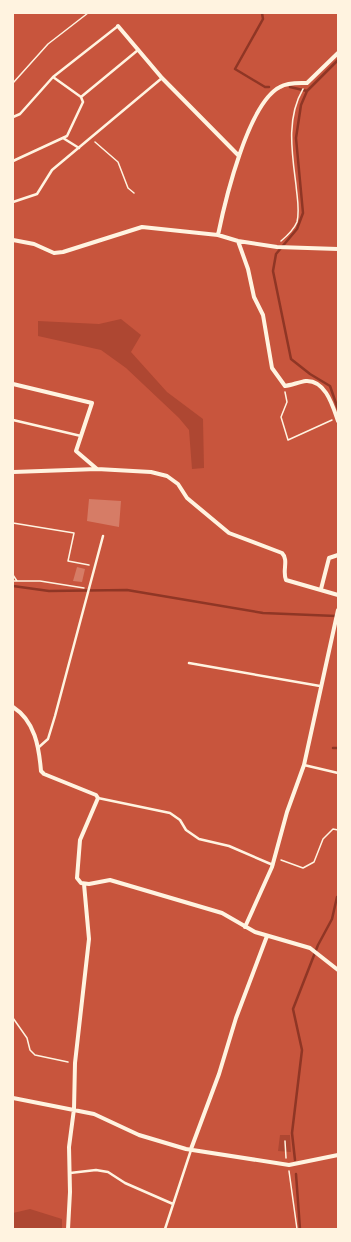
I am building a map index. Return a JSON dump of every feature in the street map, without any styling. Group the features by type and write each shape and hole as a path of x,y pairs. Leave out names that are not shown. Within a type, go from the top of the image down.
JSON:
{"street":[{"path":"118,26 162,78 239,156"},
{"path":"218,235 239,156 257,113 271,94 280,86 295,83 307,83 338,53"},
{"path":"13,240 34,244 54,253 85,246 142,227 218,235 238,241 278,247 338,249"},
{"path":"238,241 248,269 254,297 263,315 272,368 285,386 307,381 315,383 326,393 338,419"},
{"path":"13,384 92,403 76,451 97,469"},
{"path":"13,472 97,469 151,472 167,476 178,484 187,498 215,520 222,529 229,533 282,552 286,558 284,575 286,580 338,595"},
{"path":"321,589 329,558 338,555"},
{"path":"245,927 273,865 287,812 304,765 320,686 338,610"},
{"path":"13,707 19,711 33,730 39,747 40,771 96,795 98,798 80,840 77,878 81,883 84,884 110,880 222,913 245,927 267,936 312,949 338,970"},
{"path":"68,1229 70,1192 69,1147 74,1109 75,1063 89,939 84,884"},
{"path":"191,1149 219,1074 236,1018 267,936"},
{"path":"13,1098 74,1109 100,1116 139,1135 171,1146 289,1165 338,1155"}],"lane":[{"path":"13,117 20,114 53,77 118,26"},
{"path":"81,97 138,50"},
{"path":"13,161 67,136 83,102 81,97 53,77"},
{"path":"13,202 37,194 52,170 162,78"},
{"path":"62,138 78,148"},
{"path":"13,420 82,436"},
{"path":"39,747 48,739 103,536"},
{"path":"189,663 320,686"},
{"path":"304,765 338,773"},
{"path":"98,798 170,813 180,820 186,830 199,839 229,846 273,865"},
{"path":"165,1229 191,1149"},
{"path":"69,1173 96,1170 108,1172 125,1183 173,1204"}],"path":[{"path":"13,83 48,44 88,13"},
{"path":"278,247 296,223 299,208 292,140 293,115 301,93"},
{"path":"90,138 118,162 128,188 134,193"},
{"path":"285,386 286,402 281,417 288,440 338,419"},
{"path":"13,523 74,533 68,562 95,566"},
{"path":"13,575 18,582"},
{"path":"13,581 40,581 90,588"},
{"path":"275,858 303,868 314,862 323,839 333,829 338,830"},
{"path":"13,1018 26,1038 30,1050 35,1055 75,1063"},
{"path":"285,1141 285,1157 288,1161"},
{"path":"289,1169 297,1229"}],"shaded area":[{"path":"121,319 141,335 131,352 167,392 203,419 204,468 192,469 189,430 179,418 126,368 101,350 38,336 38,321 99,324"},
{"path":"280,1135 290,1135 291,1152 278,1151"},
{"path":"30,1209 62,1219 62,1229 13,1229 13,1213"}],"building":[{"path":"89,499 121,501 119,527 87,521"},
{"path":"77,567 85,569 82,582 73,581"}],"waterway":[{"path":"262,13 263,19 235,69 265,87 269,87"},
{"path":"338,60 307,91 301,105 296,138 303,213 297,229 276,254 273,271 291,359 310,374 330,386 338,409"},
{"path":"290,87 307,91"},
{"path":"13,586 49,591 127,590 263,613 336,616"},
{"path":"333,748 338,748"},
{"path":"295,1160 292,1133 302,1050 293,1009 318,945 332,919 337,897"},
{"path":"296,1174 300,1229"}]}
